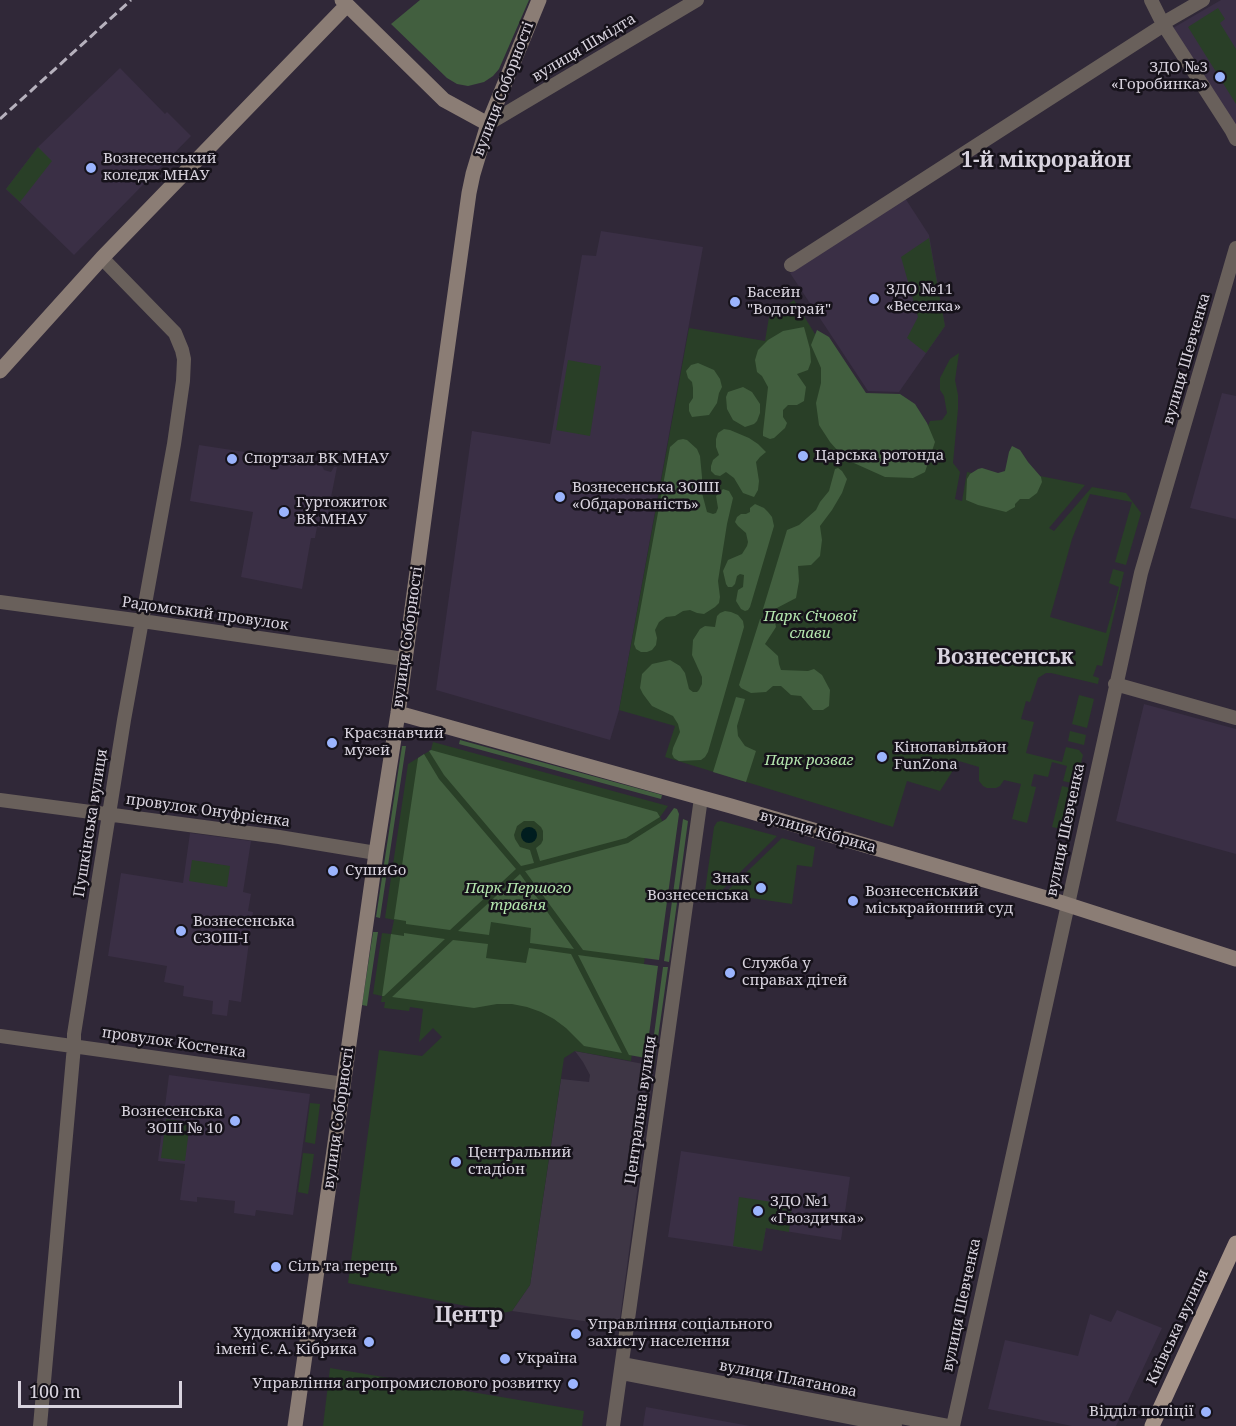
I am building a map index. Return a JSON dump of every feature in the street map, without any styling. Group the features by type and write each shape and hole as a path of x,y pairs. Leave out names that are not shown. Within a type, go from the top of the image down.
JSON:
{"main road":[{"name":"вулиця Соборності","path":"295,1426 473,174 488,124 539,0"},
{"path":"0,371 102,258 345,2 444,100 488,124"},
{"name":"вулиця Кібрика","path":"398,713 1067,904 1236,959"},
{"name":"Київська вулиця","path":"1152,1426 1236,1243"}],"street":[{"name":"вулиця Шмідта","path":"488,124 697,0"},
{"path":"1151,0 1163,24 1236,139"},
{"path":"791,265 1203,0"},
{"name":"вулиця Шевченка","path":"952,1426 1141,573 1236,248"},
{"name":"Пушкінська вулиця","path":"40,1426 74,1034 124,720 174,444 183,381 183,350 175,333 102,258"},
{"name":"Радомський провулок","path":"0,602 404,659"},
{"path":"1115,684 1236,718"},
{"name":"Центральна вулиця","path":"613,1426 701,798"},
{"name":"провулок Онуфрієнка","path":"0,800 279,837 376,853"},
{"name":"провулок Костенка","path":"0,1036 344,1084"},
{"name":"вулиця Платанова","path":"621,1369 895,1426"},
{"name":"вулиця Платанова","path":"621,1369 948,1426"}],"shaded area":[{"name":"ЗДО №3 «Горобинка»","path":"1221,0 1236,0 1236,126 1173,28"},
{"name":"Вознесенський коледж МНАУ","path":"120,68 165,114 167,112 191,136 74,255 6,189 38,147"},
{"name":"ЗДО №11 «Веселка»","path":"905,198 929,235 945,326 899,392 868,391 790,273"},
{"name":"Вознесенська ЗОШІ «Обдарованість»","path":"601,231 703,247 619,710 610,740 436,690 472,431 550,444 582,255 596,256"},
{"path":"1222,393 1236,396 1236,519 1190,508"},
{"path":"199,445 258,454 257,459 267,461 271,456 318,464 324,470 331,472 334,467 337,467 325,528 317,527 315,538 311,538 302,589 241,577 253,512 190,501"},
{"path":"1144,704 1236,729 1236,854 1116,821"},
{"path":"526,827 532,827 537,835 535,841 526,843 521,838 521,832"},
{"name":"Вознесенська СЗОШ-І","path":"190,833 251,841 243,892 251,894 248,911 253,912 241,1002 229,1000 227,1016 212,1014 213,1001 183,996 184,986 164,982 167,966 108,956 121,873 183,883"},
{"path":"575,1051 654,1066 619,1326 512,1311 530,1285 561,1079 589,1082 590,1075"},
{"name":"Вознесенська ЗОШ № 10","path":"169,1075 310,1094 293,1215 256,1210 255,1216 234,1213 235,1201 197,1197 197,1202 180,1200 185,1164 158,1161"},
{"name":"ЗДО №1 «Гвоздичка»","path":"681,1151 850,1177 841,1240 766,1228 762,1251 668,1237"},
{"path":"1117,1310 1162,1328 1116,1426 1072,1426 988,1409 1005,1340 1078,1356 1090,1314 1111,1322"},
{"path":"646,1407 750,1426 643,1426"}],"green space":[{"path":"420,0 529,0 499,69 484,82 468,86 457,84 447,78 391,24"},
{"path":"1218,8 1225,19 1220,23 1236,49 1236,104 1188,27"},
{"path":"38,147 52,161 20,202 6,189"},
{"path":"929,238 945,326 926,353 907,338 918,317 901,257"},
{"name":"Парк Січової слави","path":"794,300 852,394 924,435 930,421 942,420 947,413 944,396 940,390 940,378 950,359 959,353 955,380 958,409 953,463 960,472 955,499 962,501 967,472 1003,479 1005,469 1085,485 1049,528 1054,531 1092,487 1126,493 1141,513 1126,565 1115,562 1132,502 1090,494 1072,539 1050,617 1106,633 1119,587 1109,583 1113,569 1124,572 1102,666 1097,665 1093,676 1099,678 1098,684 1046,673 1038,678 1030,702 1026,701 1021,719 1034,722 1026,753 1062,762 1066,747 1079,750 1083,755 1076,784 1063,781 1067,766 1052,762 1048,777 1034,774 1031,786 1036,787 1027,823 1012,819 1021,784 1004,780 996,788 987,788 979,781 979,767 959,761 940,791 907,781 893,827 665,757 675,726 619,710 689,328 765,341 769,317"},
{"path":"804,327 811,362 808,370 797,374 806,387 804,401 797,405 788,405 783,410 783,417 787,423 785,428 770,439 763,436 768,387 757,372 755,360 758,350 768,340 783,331"},
{"path":"817,330 829,337 866,393 900,394 915,404 935,442 925,472 913,478 885,477 845,459 830,442 819,425 816,403 821,383 821,368 811,345"},
{"path":"568,360 601,366 590,436 556,430"},
{"path":"698,363 714,370 722,387 717,403 709,415 692,417 689,404 693,398 693,388 686,371 691,365"},
{"path":"743,387 752,392 760,404 757,421 745,427 733,420 727,409 726,397 728,392"},
{"path":"724,429 749,438 766,452 756,462 759,481 754,497 743,493 734,478 726,472 720,476 711,471 713,460 719,455 716,439 718,433"},
{"path":"683,439 697,449 700,456 702,493 707,512 716,513 718,508 716,496 723,489 729,491 733,498 718,581 719,603 704,614 690,610 666,617 659,622 655,630 656,645 652,650 641,652 634,644 670,447"},
{"path":"1012,446 1020,450 1041,477 1042,482 1037,493 1029,499 1020,499 1015,507 1006,512 966,500 967,479 970,474 982,468 998,473 1005,471"},
{"path":"838,468 847,479 842,493 820,526 822,540 820,556 811,565 798,566 799,581 796,598 775,609 763,609 787,530 799,525 816,510 829,491 835,469"},
{"path":"755,504 768,512 774,526 750,607 745,611 736,601 738,590 743,587 744,575 737,576 735,584 728,587 723,571 728,560 742,554 747,546 746,533 735,522 741,514 750,512 750,508"},
{"path":"725,611 738,615 744,627 708,752 701,760 679,761 672,754 680,732 678,724 673,716 652,706 643,694 640,688 642,674 652,664 670,660 680,666 685,673 689,689 697,692 702,684 702,677 692,655 693,640 700,629 705,626 715,627 717,616"},
{"path":"768,618 775,622 776,627 765,644 778,656 781,670 808,671 814,669 822,675 830,690 829,706 823,710 813,710 801,696 791,695 781,686 773,686 766,692 751,693 739,685 760,619"},
{"path":"1079,695 1094,699 1087,728 1072,724"},
{"path":"736,697 745,699 737,726 738,736 745,746 756,751 746,782 713,772"},
{"path":"1070,731 1086,735 1084,745 1068,741"},
{"path":"460,740 662,795 661,799 459,744"},
{"name":"Парк Першого травня","path":"433,742 668,806 660,817 663,822 631,1061 575,1051 564,1058 530,1285 512,1311 502,1313 348,1283 379,1050 422,1056 442,1037 433,1028 419,1042 423,1009 410,1007 409,1011 384,1008 385,1002 381,1002 382,996 373,994 382,933 391,934 394,920 385,918 408,764 431,750"},
{"path":"402,746 406,746 380,918 376,917"},
{"path":"429,751 657,812 660,817 626,838 540,861 536,848 543,840 543,831 534,821 524,821 517,826 514,835 520,847 530,850 534,863 521,866 444,775"},
{"path":"424,754 439,779 516,869 450,930 406,924 406,921 394,919 418,758"},
{"path":"1062,786 1075,789 1066,830 1052,827"},
{"path":"674,808 679,814 659,960 583,950 525,871 628,843 666,819"},
{"path":"683,819 688,821 669,962 664,961"},
{"path":"721,821 777,836 719,893 705,891 714,827 717,822"},
{"path":"782,838 815,847 812,867 797,865 792,904 724,894"},
{"path":"192,860 230,866 227,887 189,881"},
{"name":"Парк Першого травня","path":"520,874 574,949 530,943 531,928 491,922 489,935 458,931"},
{"path":"373,932 378,932 367,1006 362,1005"},
{"path":"404,933 445,939 382,996 391,934 404,936"},
{"path":"453,940 488,944 486,958 526,963 529,948 571,954 622,1053 584,1046 554,1019 527,1007 497,1004 474,1008 392,997"},
{"path":"578,955 658,966 646,1058 629,1055"},
{"path":"663,967 668,967 654,1066 650,1065"},
{"path":"310,1103 320,1104 315,1144 305,1142"},
{"path":"166,1119 190,1122 185,1161 161,1158"},
{"path":"303,1153 314,1154 308,1194 298,1192"},
{"path":"739,1197 792,1205 789,1232 766,1228 762,1251 733,1246"},
{"path":"330,1368 584,1411 582,1426 323,1426"}],"railway":[{"path":"0,119 131,0"}],"place":[{"name":"ЗДО №3 «Горобинка»","path":"1220,77"},
{"name":"Вознесенський коледж МНАУ","path":"91,168"},
{"name":"ЗДО №11 «Веселка»","path":"874,299"},
{"name":"Басейн \"Водограй\"","path":"735,302"},
{"name":"Царська ротонда","path":"803,456"},
{"name":"Спортзал ВК МНАУ","path":"232,459"},
{"name":"Вознесенська ЗОШІ «Обдарованість»","path":"560,497"},
{"name":"Гуртожиток ВК МНАУ","path":"284,512"},
{"name":"Краєзнавчий музей","path":"332,743"},
{"name":"Кінопавільйон FunZona","path":"882,757"},
{"name":"СушиGo","path":"333,871"},
{"name":"Знак Вознесенська","path":"761,888"},
{"name":"Вознесенський міськрайонний суд","path":"853,901"},
{"name":"Вознесенська СЗОШ-І","path":"181,931"},
{"name":"Служба у справах дітей","path":"730,973"},
{"name":"Вознесенська ЗОШ № 10","path":"235,1121"},
{"name":"Центральний стадіон","path":"456,1162"},
{"name":"ЗДО №1 «Гвоздичка»","path":"758,1211"},
{"name":"Сіль та перець","path":"276,1267"},
{"name":"Управління соціального захисту населення","path":"576,1334"},
{"name":"Художній музей імені Є. А. Кібрика","path":"369,1342"},
{"name":"Україна","path":"505,1359"},
{"name":"Управління агропромислового розвитку","path":"573,1384"},
{"name":"Відділ поліції","path":"1206,1412"}],"district":[{"name":"1-й мікрорайон","path":"1046,161"},
{"name":"Вознесенськ","path":"1005,658"},
{"name":"Центр","path":"469,1316"}],"park label":[{"name":"Парк розваг","path":"809,761"}]}
